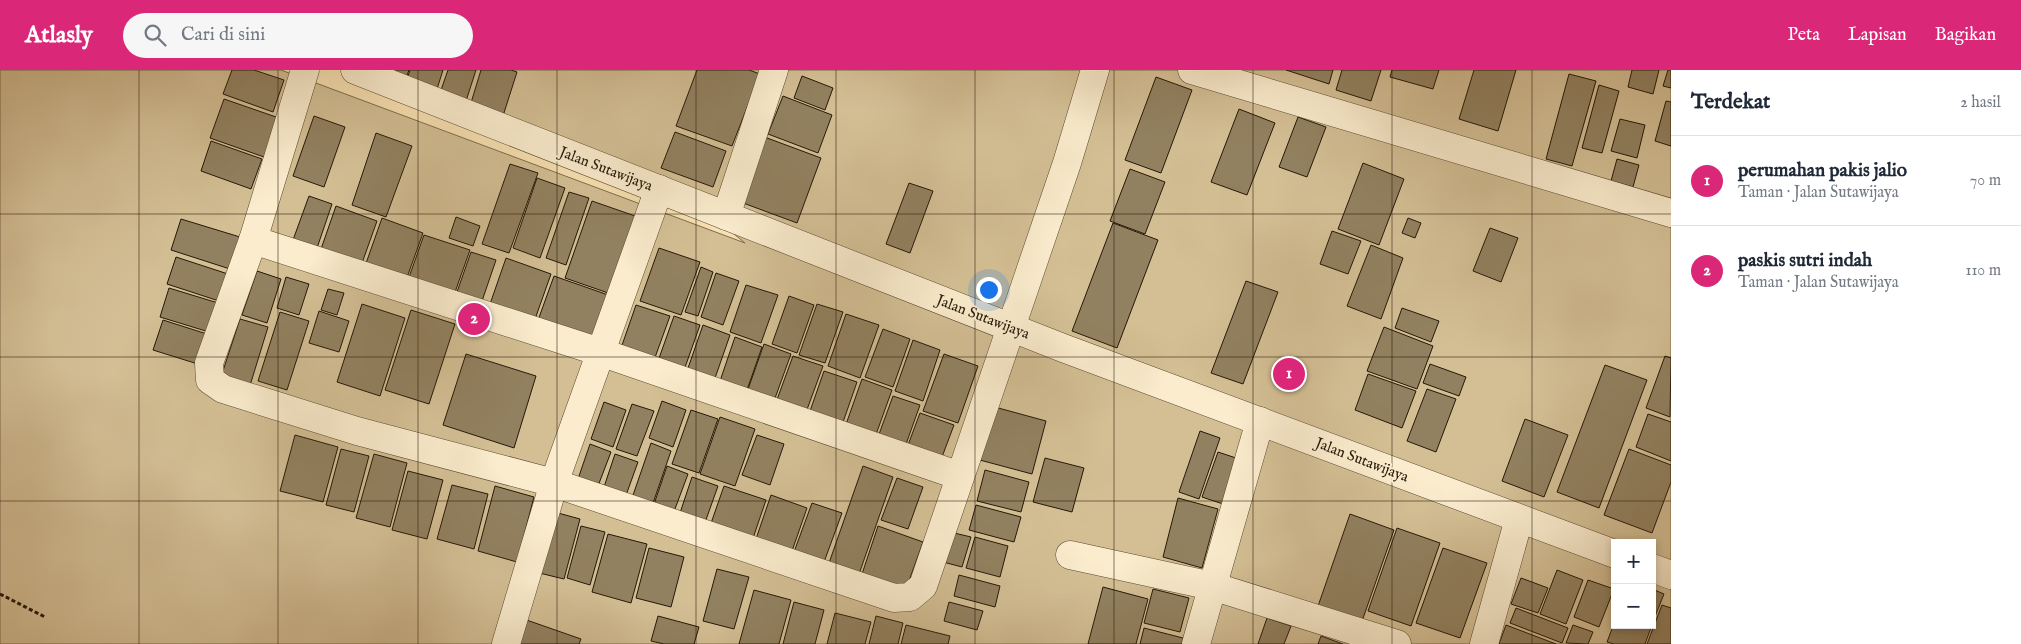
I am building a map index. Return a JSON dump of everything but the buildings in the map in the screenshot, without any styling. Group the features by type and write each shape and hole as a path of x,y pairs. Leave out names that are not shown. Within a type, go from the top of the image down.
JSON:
{"street":[{"path":"305,70 252,240 209,363 210,380 223,389 357,431 554,483 894,598 910,597 923,586 1067,163 1095,70"},
{"name":"Jalan Sutawijaya","path":"354,70 1011,327 1611,553"},
{"path":"726,216 774,70"},
{"path":"1192,70 1671,213"},
{"path":"506,644 554,483 658,189"},
{"path":"252,240 600,352 960,476"},
{"path":"1196,644 1260,421"},
{"path":"1484,644 1519,519"},
{"path":"1070,554 1212,586 1397,644"},
{"path":"1656,569 1671,575"}],"path":[{"path":"0,594 45,617"}],"shaded area":[{"path":"0,70 281,70 745,243 697,204 365,70 1671,70 1671,644 0,644"}],"place":[{"name":"paskis sutri indah","path":"474,319"},
{"name":"perumahan pakis jalio","path":"1289,374"}]}
